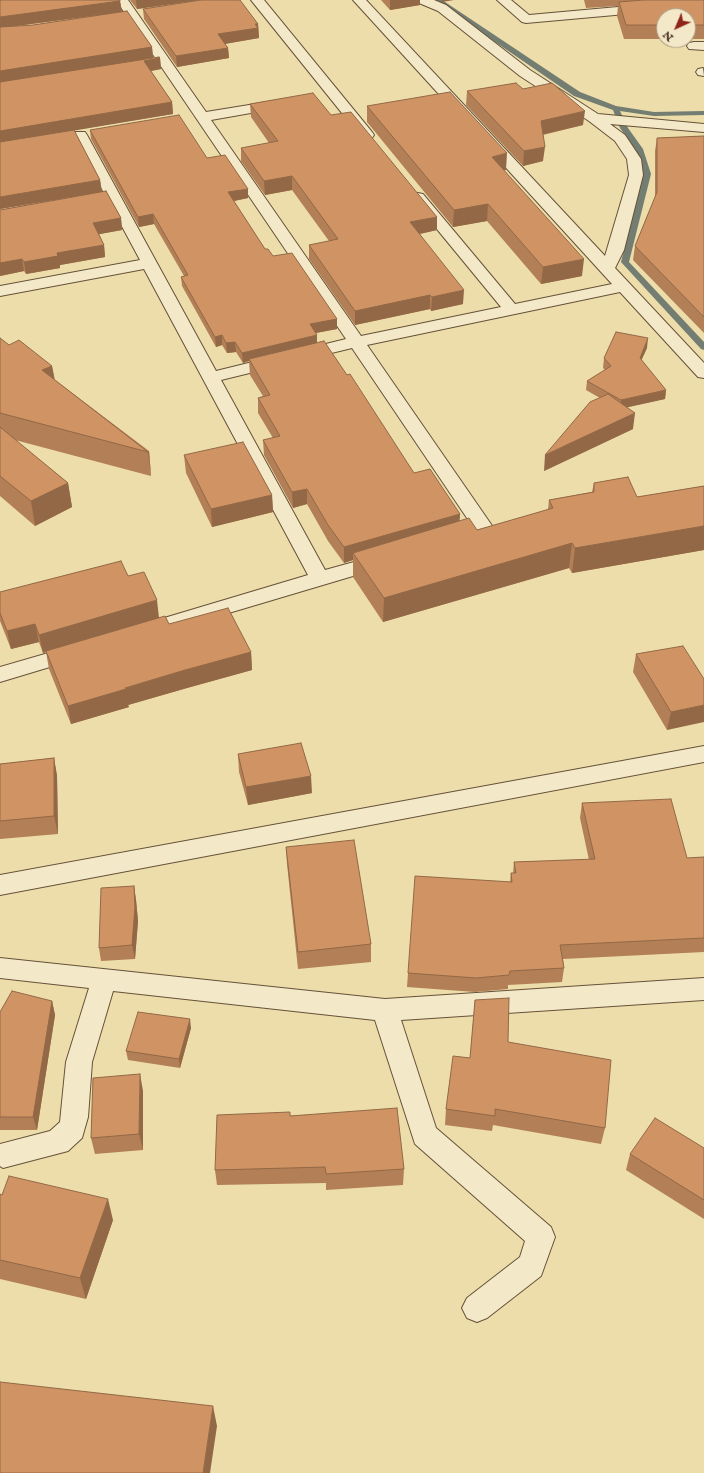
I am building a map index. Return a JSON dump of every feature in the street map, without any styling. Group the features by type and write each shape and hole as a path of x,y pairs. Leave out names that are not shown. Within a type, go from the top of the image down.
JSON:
{"street":[{"path":"122,0 133,16 157,63 198,116 485,530 448,541"},
{"path":"257,0 375,144"},
{"path":"359,0 704,373"},
{"path":"423,0 442,8 525,73 594,118 620,138 634,159 636,175 616,250 607,268"},
{"path":"503,0 526,19 704,3"},
{"path":"319,98 334,95"},
{"path":"198,116 296,102"},
{"path":"594,118 704,128"},
{"path":"80,135 105,198 149,263 320,578"},
{"path":"410,187 512,310"},
{"path":"0,291 149,263"},
{"path":"212,377 355,342 624,286"},
{"path":"122,638 395,556"},
{"path":"0,675 91,647"},
{"path":"0,885 704,754"},
{"path":"0,968 385,1010 704,989"},
{"path":"3,1155 58,1142 72,1129 75,1117 79,1062 104,980"},
{"path":"385,1010 425,1135 541,1237 531,1266 477,1308"}],"building":[{"path":"0,0 120,0 120,1 0,17"},
{"path":"201,0 240,0 258,24 255,24 258,28 218,34 228,48 176,56 143,9"},
{"path":"643,0 704,0 704,25 696,25 696,8 656,8 656,25 626,25 619,2"},
{"path":"127,11 152,47 0,71 0,27 33,25"},
{"path":"160,58 144,61 172,102 0,131 0,82"},
{"path":"516,83 523,89 552,83 585,111 541,121 545,147 524,151 467,91"},
{"path":"450,92 507,153 492,157 584,259 543,267 488,204 454,210 367,106"},
{"path":"313,93 331,115 351,112 437,217 410,222 464,290 432,297 430,295 355,311 309,245 338,239 292,176 264,181 241,148 278,141 250,104"},
{"path":"179,115 207,158 225,155 248,189 228,192 265,249 268,249 273,256 292,253 337,319 310,324 317,335 242,353 235,342 226,343 222,335 215,337 181,277 188,275 153,214 138,217 90,130"},
{"path":"74,130 100,180 0,197 0,142"},
{"path":"704,136 704,317 635,246 657,192 657,138"},
{"path":"106,191 121,218 93,223 104,245 57,253 58,256 24,262 22,259 0,263 0,210"},
{"path":"616,332 648,338 640,358 666,390 621,400 587,381 611,366 604,358"},
{"path":"0,338 9,345 19,340 52,366 42,370 148,452 0,413"},
{"path":"324,341 347,375 350,374 414,473 430,469 460,514 344,547 328,525 307,489 292,492 263,440 280,436 258,398 270,395 249,359"},
{"path":"608,394 635,413 545,455 590,402"},
{"path":"0,427 68,483 31,501 0,476"},
{"path":"243,442 272,495 211,509 184,455"},
{"path":"628,477 637,497 704,486 704,526 575,548 572,543 384,598 353,553 469,518 477,530 553,508 549,500 594,492 594,483"},
{"path":"121,561 128,576 144,572 157,600 39,635 35,624 7,631 0,613 0,592"},
{"path":"228,608 251,652 185,670 68,706 46,651 165,616 169,624"},
{"path":"683,646 704,679 704,705 671,712 636,654"},
{"path":"301,743 311,776 246,787 238,754"},
{"path":"54,758 54,816 0,821 0,764"},
{"path":"671,799 687,858 704,857 704,938 560,945 564,968 510,971 509,975 476,978 408,973 415,876 512,882 511,873 516,873 514,862 595,859 582,803"},
{"path":"354,840 371,944 298,952 286,847"},
{"path":"134,886 135,907 132,945 99,948 101,888"},
{"path":"12,991 52,1001 33,1117 0,1117 0,1012"},
{"path":"509,998 508,1042 611,1060 605,1128 495,1109 495,1116 446,1109 453,1056 470,1058 475,1000"},
{"path":"138,1012 190,1019 179,1059 126,1051"},
{"path":"140,1074 139,1134 91,1138 93,1078"},
{"path":"397,1108 404,1169 326,1174 325,1167 215,1170 217,1115 290,1112 290,1116"},
{"path":"655,1118 704,1148 704,1200 630,1154"},
{"path":"9,1176 108,1199 80,1278 0,1260 0,1194 2,1195"},
{"path":"0,1382 213,1406 203,1473 0,1473"}],"waterway":[{"path":"437,0 577,94 614,108 654,114 704,113"},
{"path":"616,111 624,128 639,149 647,174 625,262 704,347"}]}
